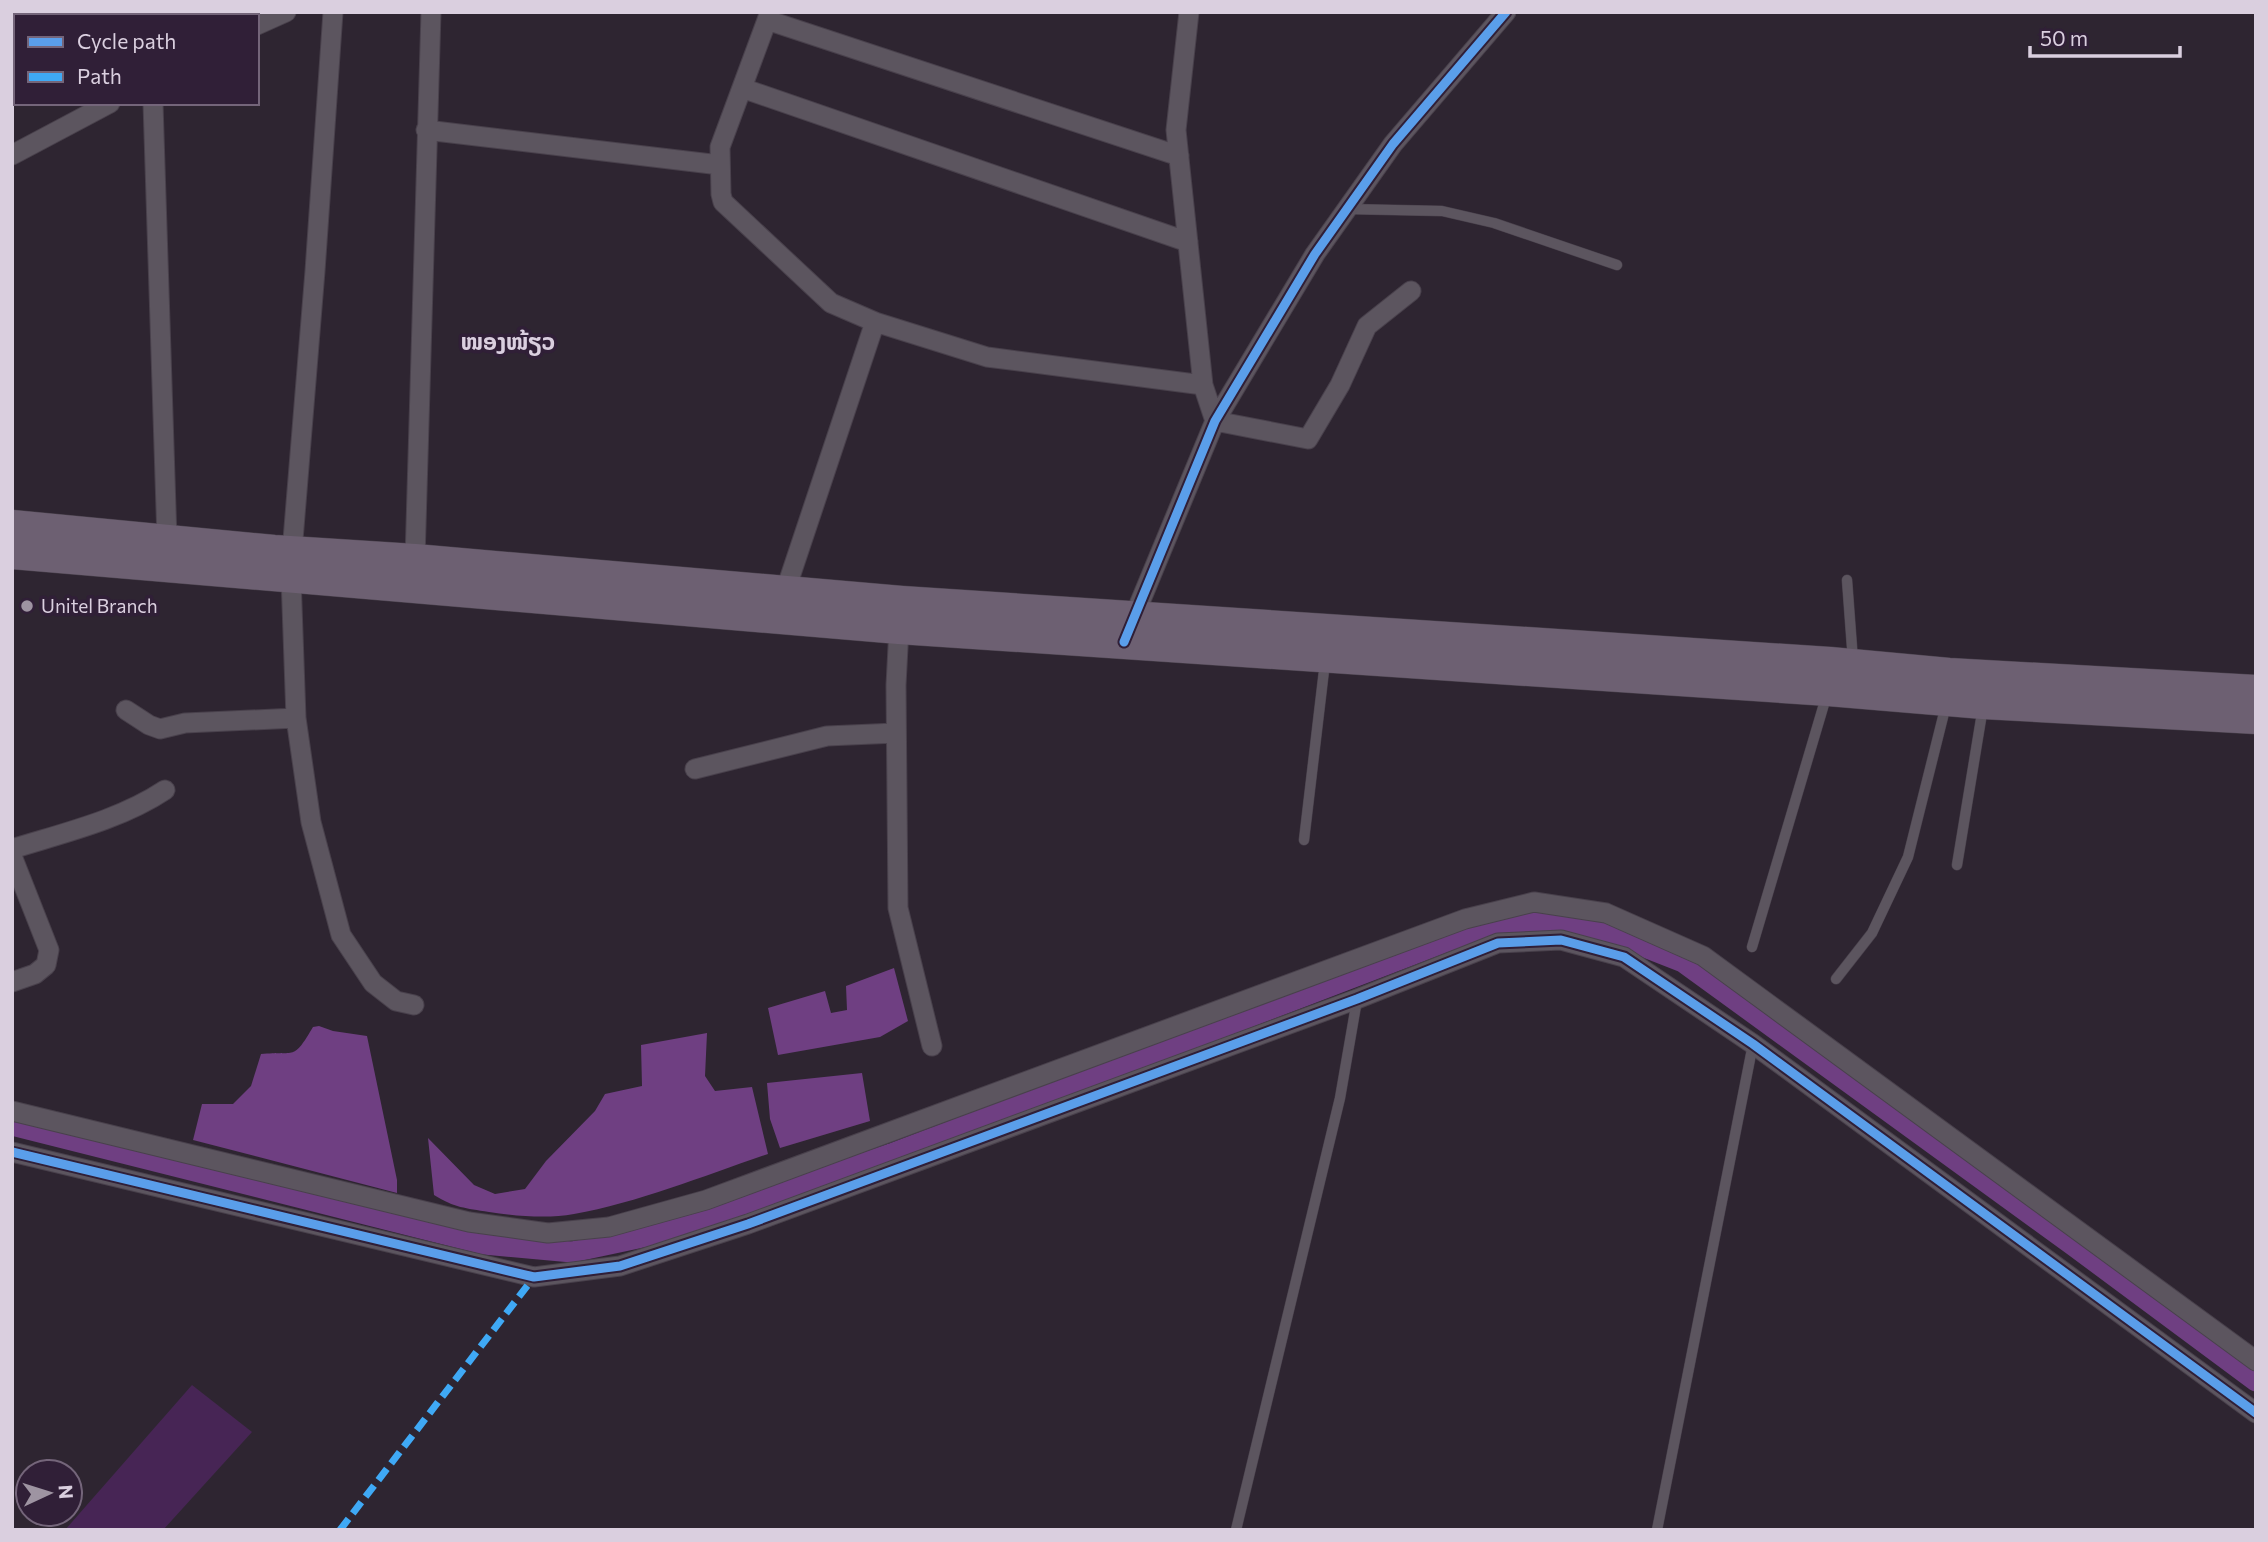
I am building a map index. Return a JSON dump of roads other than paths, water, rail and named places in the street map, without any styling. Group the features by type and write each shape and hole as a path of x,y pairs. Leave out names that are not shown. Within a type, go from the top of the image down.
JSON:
{"highway":[{"path":"12,526 167,540 291,565 415,560 902,603 1129,629 1326,657 1828,690 1947,701 2256,718"},
{"path":"12,553 291,565 899,628 1129,629 1853,665 1973,675 2256,691"}],"street":[{"path":"259,24 286,12"},
{"path":"333,12 291,565 296,718 311,822 341,936 373,983 396,1001 414,1005"},
{"path":"415,560 431,12"},
{"path":"1129,629 1215,421 1315,254 1393,144 1506,12"},
{"path":"1188,13 1176,130 1203,385 1215,421"},
{"path":"1179,156 769,16 720,147 721,194 728,208 831,303 875,322 987,357 1203,385"},
{"path":"741,88 1188,242"},
{"path":"12,155 106,105"},
{"path":"153,105 167,540"},
{"path":"426,130 720,165"},
{"path":"1215,421 1308,439 1340,385 1367,326 1411,291"},
{"path":"785,592 875,322"},
{"path":"899,628 896,733 898,908 932,1046"},
{"path":"126,710 160,729 185,723 296,718"},
{"path":"695,769 827,736 896,733"},
{"path":"12,849 109,818 144,804 165,790"},
{"path":"12,856 49,950 46,965 35,974 12,982"},
{"path":"12,1111 469,1222 548,1233 609,1227 706,1200 1465,919 1534,902 1606,913 1703,956 2256,1361"},
{"path":"12,1152 534,1278 620,1266 748,1224 1357,999 1498,943 1561,940 1624,957 1753,1044 2256,1413"}],"lane":[{"path":"1346,209 1442,211 1494,223 1617,265"},
{"path":"1847,580 1853,665"},
{"path":"1304,840 1326,657"},
{"path":"1752,947 1828,690"},
{"path":"1836,979 1872,933 1908,857 1947,701"},
{"path":"1957,865 1983,703"},
{"path":"1236,1530 1340,1098 1357,999"},
{"path":"1657,1530 1753,1044"}],"waterway":[{"path":"12,1125 484,1244 572,1252 652,1235 891,1154 1453,939 1536,922 1609,933 1683,962 2256,1381"}],"place":[{"name":"Unitel Branch","path":"27,606"}],"district":[{"name":"ໜອງໜ້ຽວ","path":"508,342"}]}
